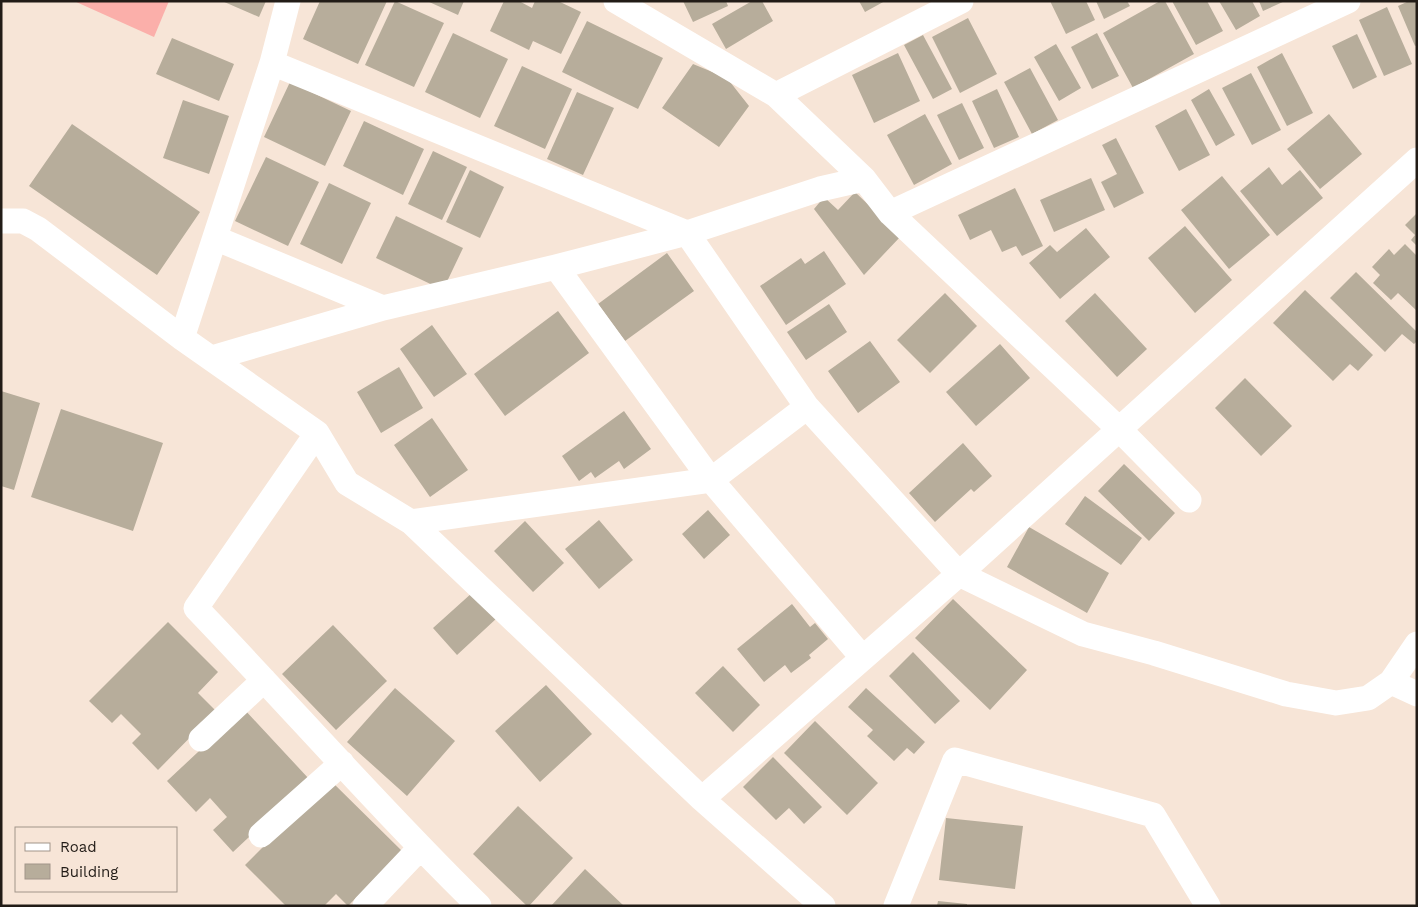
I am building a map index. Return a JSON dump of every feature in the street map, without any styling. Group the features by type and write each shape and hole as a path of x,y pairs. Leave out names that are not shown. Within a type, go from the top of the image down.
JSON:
{"street":[{"path":"182,338 272,63 288,1"},
{"path":"616,1 776,94 864,179 890,213 1119,429 1189,500"},
{"path":"776,94 961,1"},
{"path":"890,213 1348,1"},
{"path":"272,63 687,233 807,407 959,574 1083,634 1154,653 1286,694 1336,703 1368,698 1391,682 1417,644"},
{"path":"702,800 862,657 959,574 1417,160"},
{"path":"212,358 383,308 556,267 687,233 820,189 864,179"},
{"path":"1,222 23,221 38,229 182,338 317,433 347,483 411,522 702,800 823,906"},
{"path":"215,238 383,308"},
{"path":"556,267 711,480 862,657"},
{"path":"411,522 711,480 807,407"},
{"path":"317,433 196,608 420,848 479,906"},
{"path":"201,739 264,680"},
{"path":"1391,682 1417,694"},
{"path":"896,906 955,760 1153,815 1208,906"},
{"path":"261,835 342,763"},
{"path":"365,906 420,848"}],"shaded area":[{"path":"74,1 169,1 154,37"}],"building":[{"path":"222,1 266,1 259,17"},
{"path":"320,1 387,1 358,64 303,39"},
{"path":"395,1 444,23 414,87 365,65"},
{"path":"427,1 464,1 458,15"},
{"path":"504,1 519,1 532,8 535,1 558,1 581,12 561,54 533,41 529,50 490,31"},
{"path":"683,1 726,1 728,6 693,22"},
{"path":"752,1 762,1 773,21 726,49 712,24"},
{"path":"859,1 885,1 865,12"},
{"path":"1050,1 1086,1 1095,20 1066,34"},
{"path":"1096,1 1127,1 1130,6 1104,19"},
{"path":"1160,1 1165,1 1194,54 1133,88 1103,33"},
{"path":"1172,1 1207,1 1223,31 1196,45"},
{"path":"1219,1 1252,1 1260,16 1236,30"},
{"path":"1259,1 1285,1 1263,11"},
{"path":"1409,1 1417,1 1417,45 1415,46 1398,6"},
{"path":"1387,7 1412,64 1384,76 1359,20"},
{"path":"968,18 997,74 960,93 932,37"},
{"path":"587,21 663,58 638,109 562,72"},
{"path":"453,33 508,59 480,118 425,92"},
{"path":"1097,33 1119,76 1092,89 1071,47"},
{"path":"1357,34 1377,77 1353,89 1332,46"},
{"path":"923,35 952,89 933,99 904,45"},
{"path":"172,38 234,64 219,101 156,74"},
{"path":"1056,44 1081,88 1059,101 1034,57"},
{"path":"898,53 920,101 874,123 852,75"},
{"path":"1282,53 1313,113 1287,126 1257,67"},
{"path":"693,64 727,78 749,106 719,147 662,108"},
{"path":"522,66 572,89 545,149 494,126"},
{"path":"1030,68 1058,120 1032,134 1004,82"},
{"path":"1251,73 1281,130 1252,145 1222,88"},
{"path":"290,82 351,111 325,166 264,137"},
{"path":"997,89 1019,137 994,148 972,101"},
{"path":"1209,89 1235,135 1216,146 1191,100"},
{"path":"577,92 614,108 583,175 547,159"},
{"path":"183,100 229,116 209,174 163,158"},
{"path":"962,103 984,148 959,160 937,115"},
{"path":"1186,109 1210,155 1179,171 1155,126"},
{"path":"925,114 952,164 914,185 887,135"},
{"path":"1329,114 1362,154 1320,189 1287,149"},
{"path":"364,121 424,149 403,195 343,166"},
{"path":"72,124 200,212 157,275 29,186"},
{"path":"1116,138 1144,193 1114,208 1101,182 1117,174 1102,145"},
{"path":"433,151 467,167 442,220 408,204"},
{"path":"266,157 319,182 288,246 235,221"},
{"path":"1269,167 1282,185 1300,170 1323,198 1277,236 1240,191"},
{"path":"470,170 504,187 480,238 446,222"},
{"path":"1222,176 1270,235 1229,269 1181,210"},
{"path":"1091,178 1105,210 1054,232 1040,200"},
{"path":"329,183 371,203 342,264 300,244"},
{"path":"1015,188 1043,246 1022,256 1016,246 1002,252 991,230 970,240 958,215"},
{"path":"855,192 901,236 864,275 814,209 824,197 838,210"},
{"path":"1417,213 1417,246 1411,240 1415,235 1405,225"},
{"path":"396,216 463,248 443,290 376,258"},
{"path":"1185,226 1232,280 1195,313 1148,258"},
{"path":"1086,228 1110,257 1060,299 1029,263 1050,245 1057,252"},
{"path":"1405,244 1417,256 1417,311 1398,293 1391,300 1373,283 1380,275 1372,267 1389,249 1394,255"},
{"path":"824,251 846,284 786,325 760,286 801,258 805,264"},
{"path":"667,253 694,291 625,341 598,304"},
{"path":"1356,272 1417,332 1417,341 1414,344 1402,334 1385,352 1330,298"},
{"path":"1305,290 1373,355 1358,371 1350,364 1333,381 1273,323"},
{"path":"945,293 977,326 930,373 897,340"},
{"path":"1095,293 1147,349 1117,377 1065,321"},
{"path":"829,304 847,332 806,360 787,332"},
{"path":"558,311 589,353 505,416 474,374"},
{"path":"432,325 467,374 434,397 400,349"},
{"path":"870,341 900,382 858,413 828,371"},
{"path":"1000,344 1030,378 976,426 946,392"},
{"path":"399,367 423,408 381,433 357,392"},
{"path":"1245,378 1292,426 1261,456 1215,408"},
{"path":"1,391 40,403 14,490 1,486"},
{"path":"61,409 163,443 133,531 31,497"},
{"path":"624,411 651,449 624,469 619,461 595,478 591,472 579,481 562,456"},
{"path":"432,418 468,470 430,497 394,445"},
{"path":"963,443 992,476 974,492 971,489 935,522 909,493"},
{"path":"1124,464 1175,513 1149,541 1098,491"},
{"path":"1085,496 1142,538 1121,565 1065,524"},
{"path":"708,510 730,535 704,559 682,534"},
{"path":"599,520 633,560 599,589 565,549"},
{"path":"525,521 564,563 533,592 494,551"},
{"path":"1029,527 1109,573 1087,613 1007,567"},
{"path":"473,592 497,618 457,655 433,628"},
{"path":"953,599 1027,670 990,710 915,638"},
{"path":"792,604 810,627 815,623 828,639 809,655 811,658 791,673 785,665 764,682 737,649"},
{"path":"168,622 218,672 198,693 216,711 158,770 132,743 141,734 121,714 112,723 89,701"},
{"path":"333,625 387,681 336,730 282,674"},
{"path":"913,652 960,701 935,724 889,676"},
{"path":"723,666 760,705 733,732 695,693"},
{"path":"546,685 592,734 540,782 495,731"},
{"path":"395,688 455,741 407,796 347,742"},
{"path":"866,688 925,742 914,754 907,748 894,761 867,736 873,730 848,707"},
{"path":"244,709 310,780 233,852 213,830 227,817 210,798 196,812 167,781"},
{"path":"815,721 878,783 847,815 784,753"},
{"path":"773,757 822,807 804,824 789,808 776,820 743,787"},
{"path":"330,780 402,851 348,906 336,894 324,906 286,906 245,865"},
{"path":"518,806 573,858 529,906 473,854"},
{"path":"946,818 1023,826 1015,889 939,880"},
{"path":"585,869 624,906 551,906"},
{"path":"938,901 967,904 967,906 937,906"}]}
